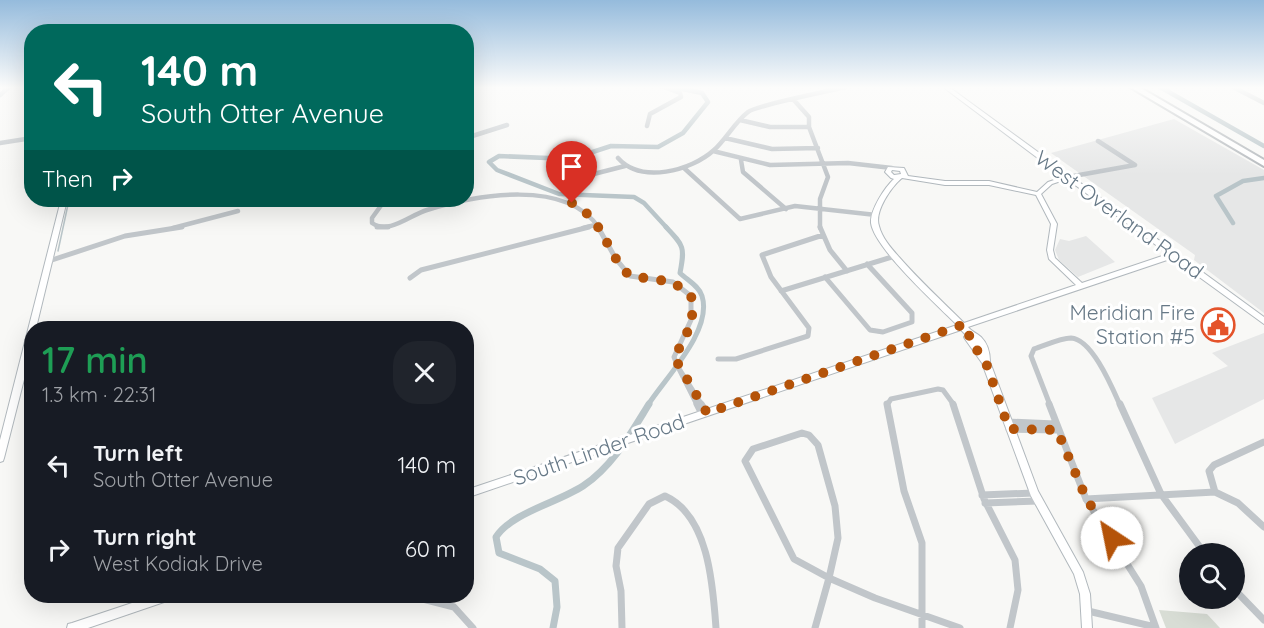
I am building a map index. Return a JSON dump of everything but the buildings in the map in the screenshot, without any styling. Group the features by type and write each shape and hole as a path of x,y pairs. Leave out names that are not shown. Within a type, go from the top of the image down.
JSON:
{"highway":[{"path":"1184,116 1264,163"},
{"path":"1197,116 1264,155"}],"street":[{"path":"647,126 650,116"},
{"path":"582,177 625,166 653,173 684,168 713,151 744,116"},
{"path":"808,116 809,128 824,164 828,181 819,208 823,235 830,250 847,271"},
{"name":"West Overland Road","path":"985,116 1264,321"},
{"path":"740,120 770,127 809,128"},
{"path":"474,135 507,124"},
{"path":"725,138 772,149 818,148"},
{"path":"0,143 24,139"},
{"path":"1038,194 1050,183 1068,177 1092,171 1113,172 1134,165 1098,141"},
{"path":"713,151 741,160 770,165 867,164 891,175 928,181 989,183 1038,194 1054,224 1050,250 1052,258 1081,286"},
{"path":"618,158 625,166"},
{"path":"741,160 743,172 786,208"},
{"path":"684,168 742,219 795,206 876,215"},
{"path":"891,175 903,176"},
{"path":"891,175 876,215 875,226 895,256 971,334 968,337 986,363 1036,497 1078,572 1088,611 1087,628"},
{"path":"474,203 510,197 548,198 580,208 598,224 618,262 630,276 673,282 691,296 693,310 691,323 674,357 705,414"},
{"path":"34,321 62,207"},
{"path":"380,207 372,218 372,223 378,227 386,227 428,210 447,207"},
{"path":"49,261 125,236 178,227 238,211"},
{"path":"410,278 421,270 598,224"},
{"path":"718,359 736,359 810,333 809,328 765,266 762,255 823,235"},
{"name":"South Linder Road","path":"474,491 1174,255"},
{"path":"781,291 895,256"},
{"path":"825,277 873,332 883,332 910,323 914,319 912,313 867,264"},
{"path":"1155,628 1141,586 1086,498 1056,427 1031,352 1063,339 1077,340 1091,350 1119,402 1161,494 1197,543"},
{"path":"0,458 24,360"},
{"path":"19,379 24,378"},
{"path":"922,628 922,543 904,491 887,403 891,399 931,389 943,390 952,400 985,503 1009,547 1018,575 1018,590 1010,628"},
{"path":"1008,425 1056,427"},
{"path":"815,628 829,576 836,552 838,528 818,445 809,435 795,434 753,450 746,457 747,466 772,511 794,559 829,576 874,597 960,628"},
{"path":"1215,492 1209,471 1214,465 1264,442"},
{"path":"1086,498 1215,492 1238,503 1264,526"},
{"path":"982,495 1036,497"},
{"path":"622,628 621,591 616,566 618,548 649,504 659,497 671,497 685,508 702,549 711,580 716,628"},
{"path":"985,503 1036,497"},
{"path":"1245,600 1264,620"},
{"path":"72,628 146,603"},
{"path":"441,603 454,606 473,628"},
{"path":"1088,611 1155,628"}],"shaded area":[{"path":"1174,119 1264,170 1264,313 1194,260 1195,255 1051,153"},
{"path":"1086,236 1115,262 1078,277 1059,260 1055,250 1060,239 1069,241"},
{"path":"1264,333 1264,399 1175,444 1152,398 1228,366 1212,353"},
{"path":"1159,610 1207,614 1220,628 1166,628"}],"waterway":[{"path":"667,228 644,203 634,197 559,194 497,170 489,162 499,156 571,159 611,146 658,147 683,133 696,116"},
{"path":"1212,116 1264,146"},
{"path":"1233,223 1216,196 1243,181 1264,178"},
{"path":"58,251 67,207"},
{"path":"648,405 686,354 701,324 704,310 700,292 680,273 682,247 666,227"},
{"path":"553,628 557,607 555,581 540,569 499,553 496,537 513,521 573,492 594,478 612,459 649,404"}],"place":[{"name":"Meridian Fire Station #5","path":"1218,325"}],"route":[{"path":"572,203 591,216 598,224 626,273 635,278 656,278 673,282 682,286 691,296 693,310 691,323 674,357 707,413 962,325 971,334 968,337 986,363 1009,429 1057,430 1086,498 1112,538"}]}
